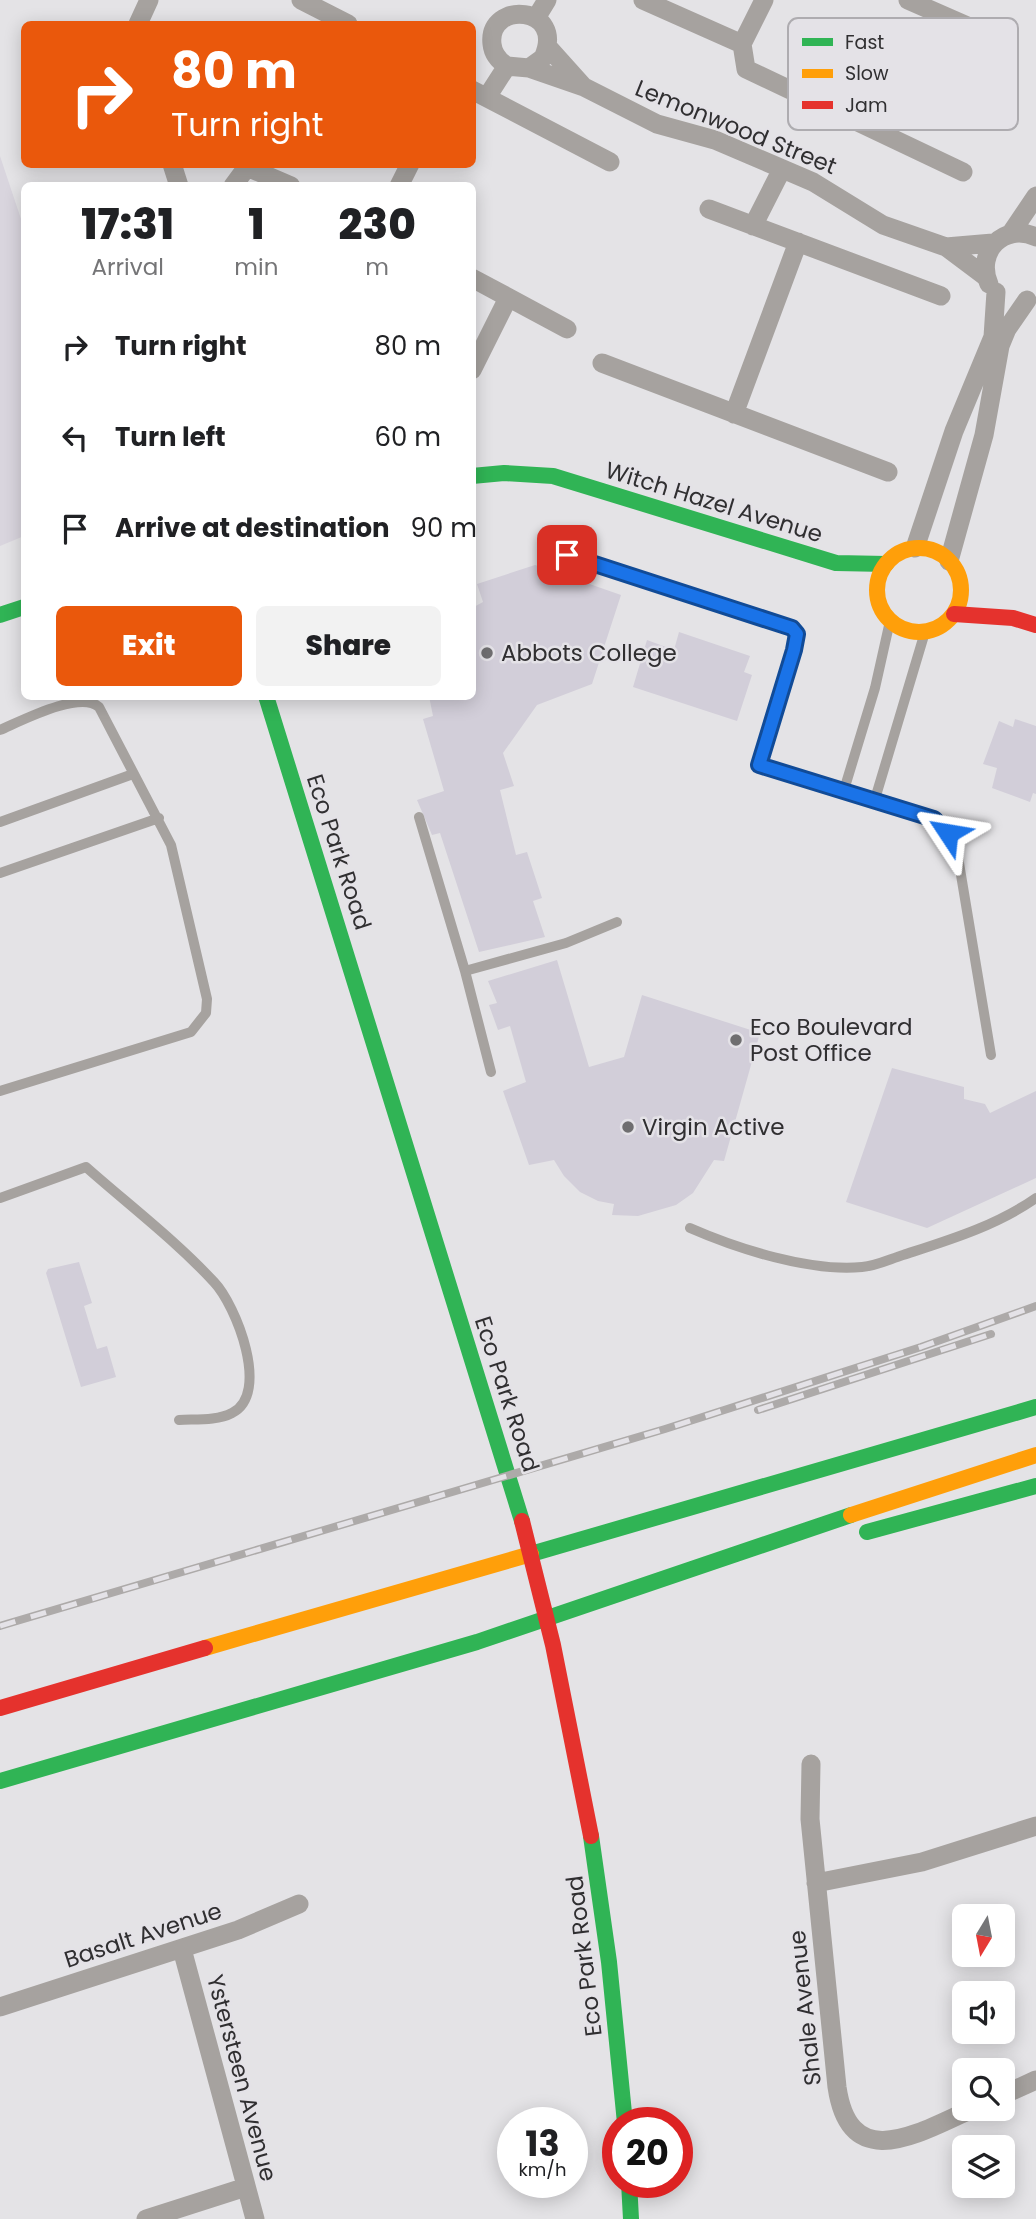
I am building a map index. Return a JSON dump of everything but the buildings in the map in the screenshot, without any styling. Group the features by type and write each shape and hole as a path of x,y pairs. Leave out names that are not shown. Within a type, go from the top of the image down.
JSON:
{"main road":[{"name":"Witch Hazel Avenue","path":"476,476 535,474 568,479 578,486"},
{"name":"Witch Hazel Avenue","path":"479,493 513,487 578,486 836,563 886,564"},
{"path":"972,593 946,623 925,632 913,632 890,621 881,610 877,585 886,564 899,554 915,548 927,549 949,561 972,593 1013,618"},
{"name":"Witch Hazel Avenue","path":"836,563 877,596"},
{"path":"0,615 21,608"},
{"path":"954,614 1013,618 1036,625"},
{"name":"Eco Park Road","path":"267,700 534,1564 568,1701 603,1910 623,2107"},
{"path":"0,1708 451,1576 876,1456 1036,1407"},
{"path":"0,1781 474,1643 703,1567 930,1487 1036,1455"},
{"path":"451,1576 751,1473"},
{"path":"852,1536 1036,1486"},
{"path":"703,1567 764,1560 801,1550"},
{"path":"630,2198 631,2219"}],"street":[{"path":"139,21 149,0"},
{"path":"301,0 342,21"},
{"path":"536,18 547,0"},
{"path":"643,0 742,44"},
{"path":"764,0 742,44 743,63 752,73 788,90"},
{"path":"908,0 949,18"},
{"path":"525,13 536,18 544,27 548,47 543,58 529,68 507,66 492,48 494,29 511,14 525,13"},
{"name":"Lemonwood Street","path":"548,47 584,87"},
{"path":"507,66 480,93 610,162"},
{"name":"Lemonwood Street","path":"529,68 584,87 657,124 715,140 825,188 883,225 946,247 991,284"},
{"path":"873,130 963,172"},
{"path":"249,168 282,182"},
{"path":"753,226 782,169"},
{"path":"915,548 954,431 993,337 991,284 985,259 993,243 1011,233 1036,196"},
{"path":"709,209 941,296"},
{"path":"1011,233 1027,233 1036,237"},
{"path":"734,414 797,242"},
{"name":"Lemonwood Street","path":"946,247 993,243"},
{"path":"476,280 567,329"},
{"path":"991,284 1010,299 1032,298"},
{"path":"476,362 509,298"},
{"path":"949,561 984,435 1000,346 1007,329 1032,298"},
{"path":"602,363 888,472"},
{"name":"Shale Avenue","path":"811,1764 810,1819 840,2105 851,2126 875,2140 892,2142 952,2117"},
{"path":"816,1883 922,1862 1036,1826"},
{"name":"Basalt Avenue","path":"0,2007 182,1949 299,1904"},
{"name":"Ystersteen Avenue","path":"182,1949 255,2219"},
{"path":"1015,2090 1036,2080"},
{"path":"146,2219 246,2187"}],"lane":[{"path":"544,547 792,628 797,634 794,650 759,765 934,819 948,833 958,857 965,887 991,1055"},
{"path":"844,790 875,688 890,621"},
{"path":"874,799 925,632"},
{"path":"0,730 43,711 83,701 92,702 99,707 171,845 203,981 206,1013 191,1032 0,1091"},
{"path":"0,822 133,774"},
{"path":"419,817 465,971 491,1072"},
{"path":"0,873 159,818"},
{"path":"465,971 590,935 617,922"},
{"path":"0,1198 86,1167 208,1275 234,1311 250,1371 246,1398 234,1413 214,1418 179,1420"},
{"path":"690,1228 738,1247 796,1261 863,1268 948,1240 1008,1216 1036,1198"}],"shaded area":[{"path":"0,156 21,219 21,537 0,546"}],"railway":[{"path":"0,1626 665,1429 921,1347 1036,1306"},
{"path":"758,1410 991,1334"}],"traffic: fast":[{"path":"476,476 504,473 553,476 836,563 886,564"},
{"path":"0,615 21,608"},
{"path":"267,700 522,1521"},
{"path":"531,1554 1036,1407"},
{"path":"867,1532 1036,1486"},
{"path":"0,1781 477,1642 851,1515"},
{"path":"591,1836 609,1962 623,2107"},
{"path":"630,2198 631,2219"}],"traffic: slow":[{"path":"919,548 935,551 949,560 958,574 961,590 958,606 949,620 935,629 919,632 903,629 889,620 880,606 877,590 880,574 889,560 903,551 919,548"},
{"path":"851,1515 1036,1455"},
{"path":"205,1648 531,1554"}],"traffic: jam":[{"path":"954,614 1013,618 1036,625"},
{"path":"522,1521 553,1645 591,1836"},
{"path":"0,1708 205,1648"}],"place":[{"name":"Abbots College","path":"487,653"},
{"name":"Eco Boulevard Post Office","path":"736,1040"},
{"name":"Virgin Active","path":"628,1127"}],"route":[{"path":"567,555 732,607 795,630 797,634 794,650 759,765 826,783 934,819 948,833"}]}
